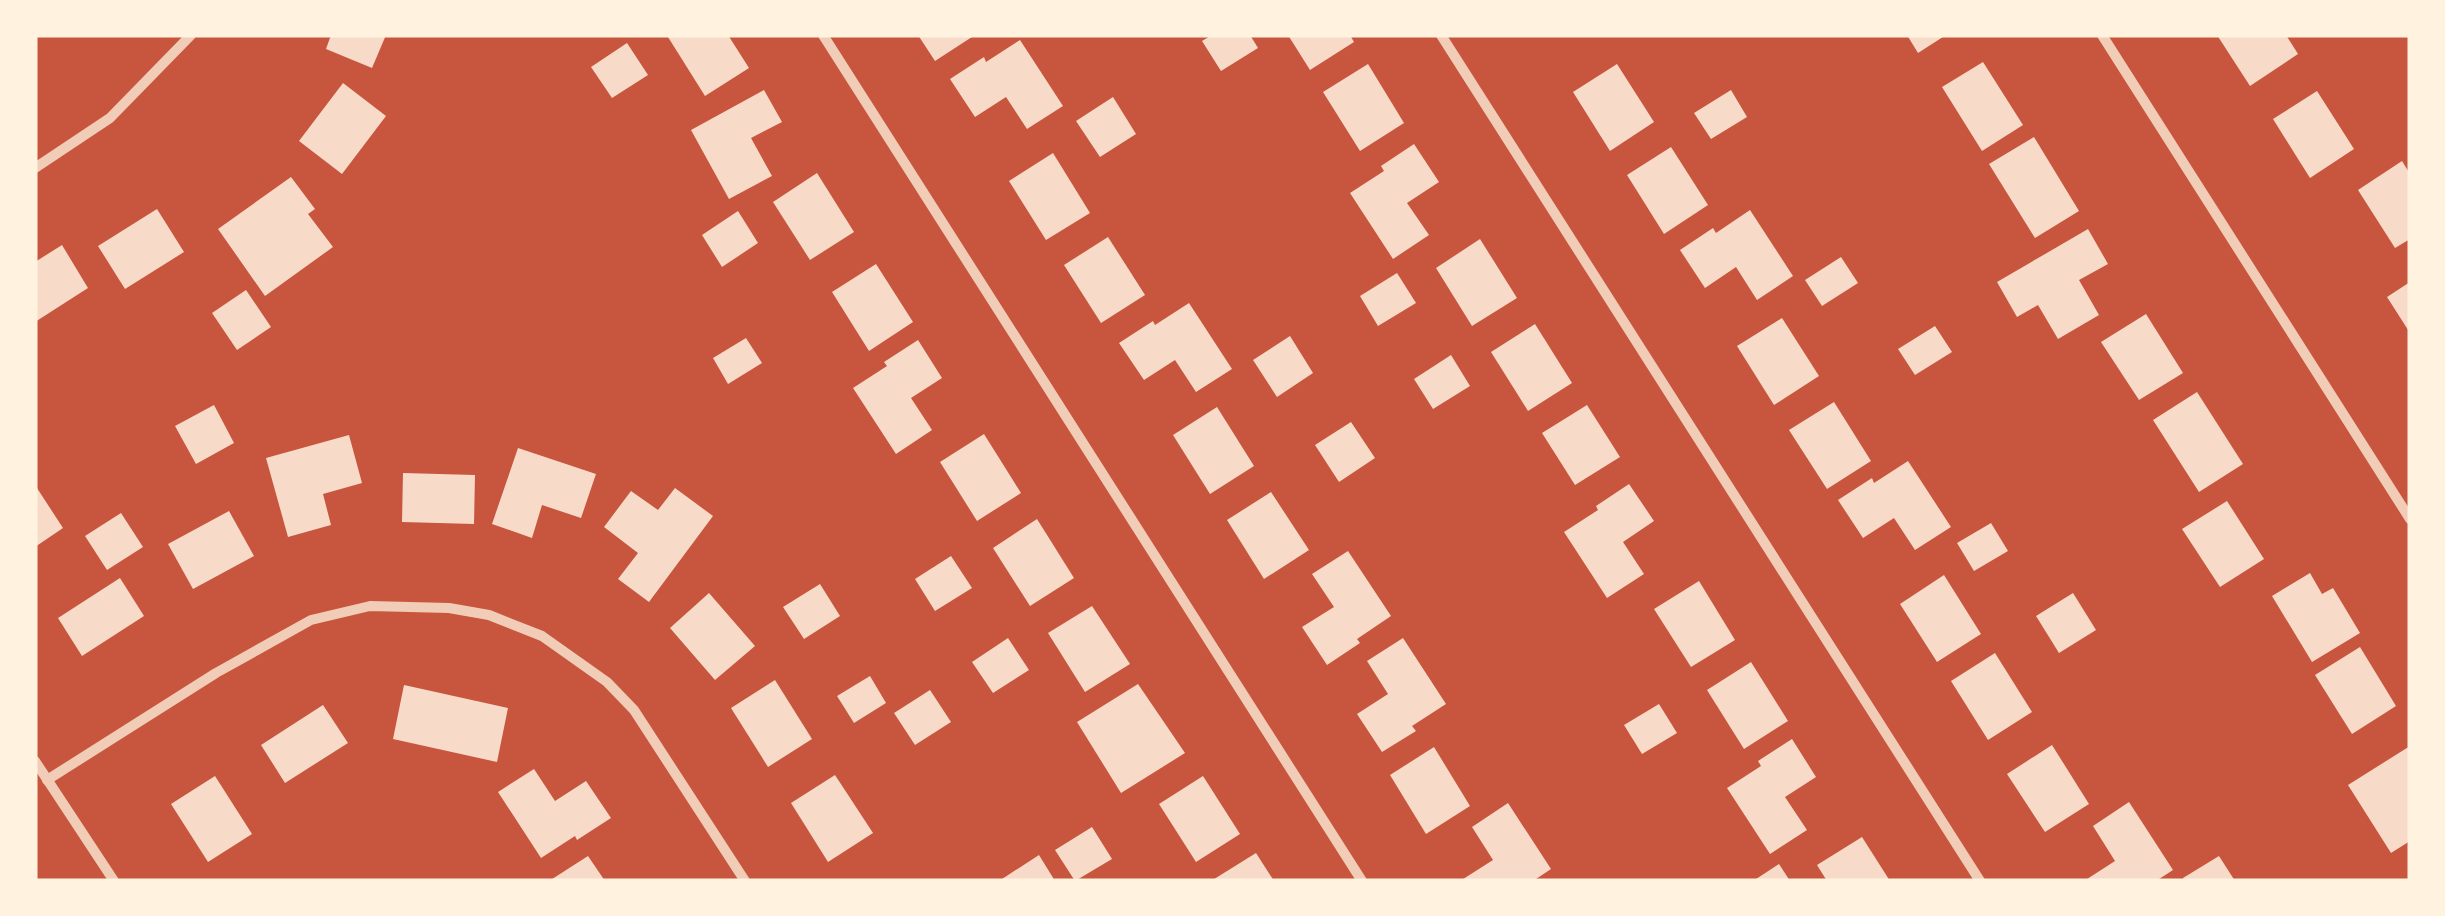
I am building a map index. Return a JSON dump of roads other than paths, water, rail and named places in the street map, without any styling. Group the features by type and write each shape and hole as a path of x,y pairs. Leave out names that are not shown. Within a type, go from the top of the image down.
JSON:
{"street":[{"path":"35,168 110,118 191,35"},
{"path":"823,35 1362,881"},
{"path":"1441,35 1980,881"},
{"path":"2102,35 2410,519"},
{"path":"47,780 216,674 311,620 370,606 449,608 488,615 542,636 608,682 634,710 745,881"},
{"path":"35,760 114,881"}]}
